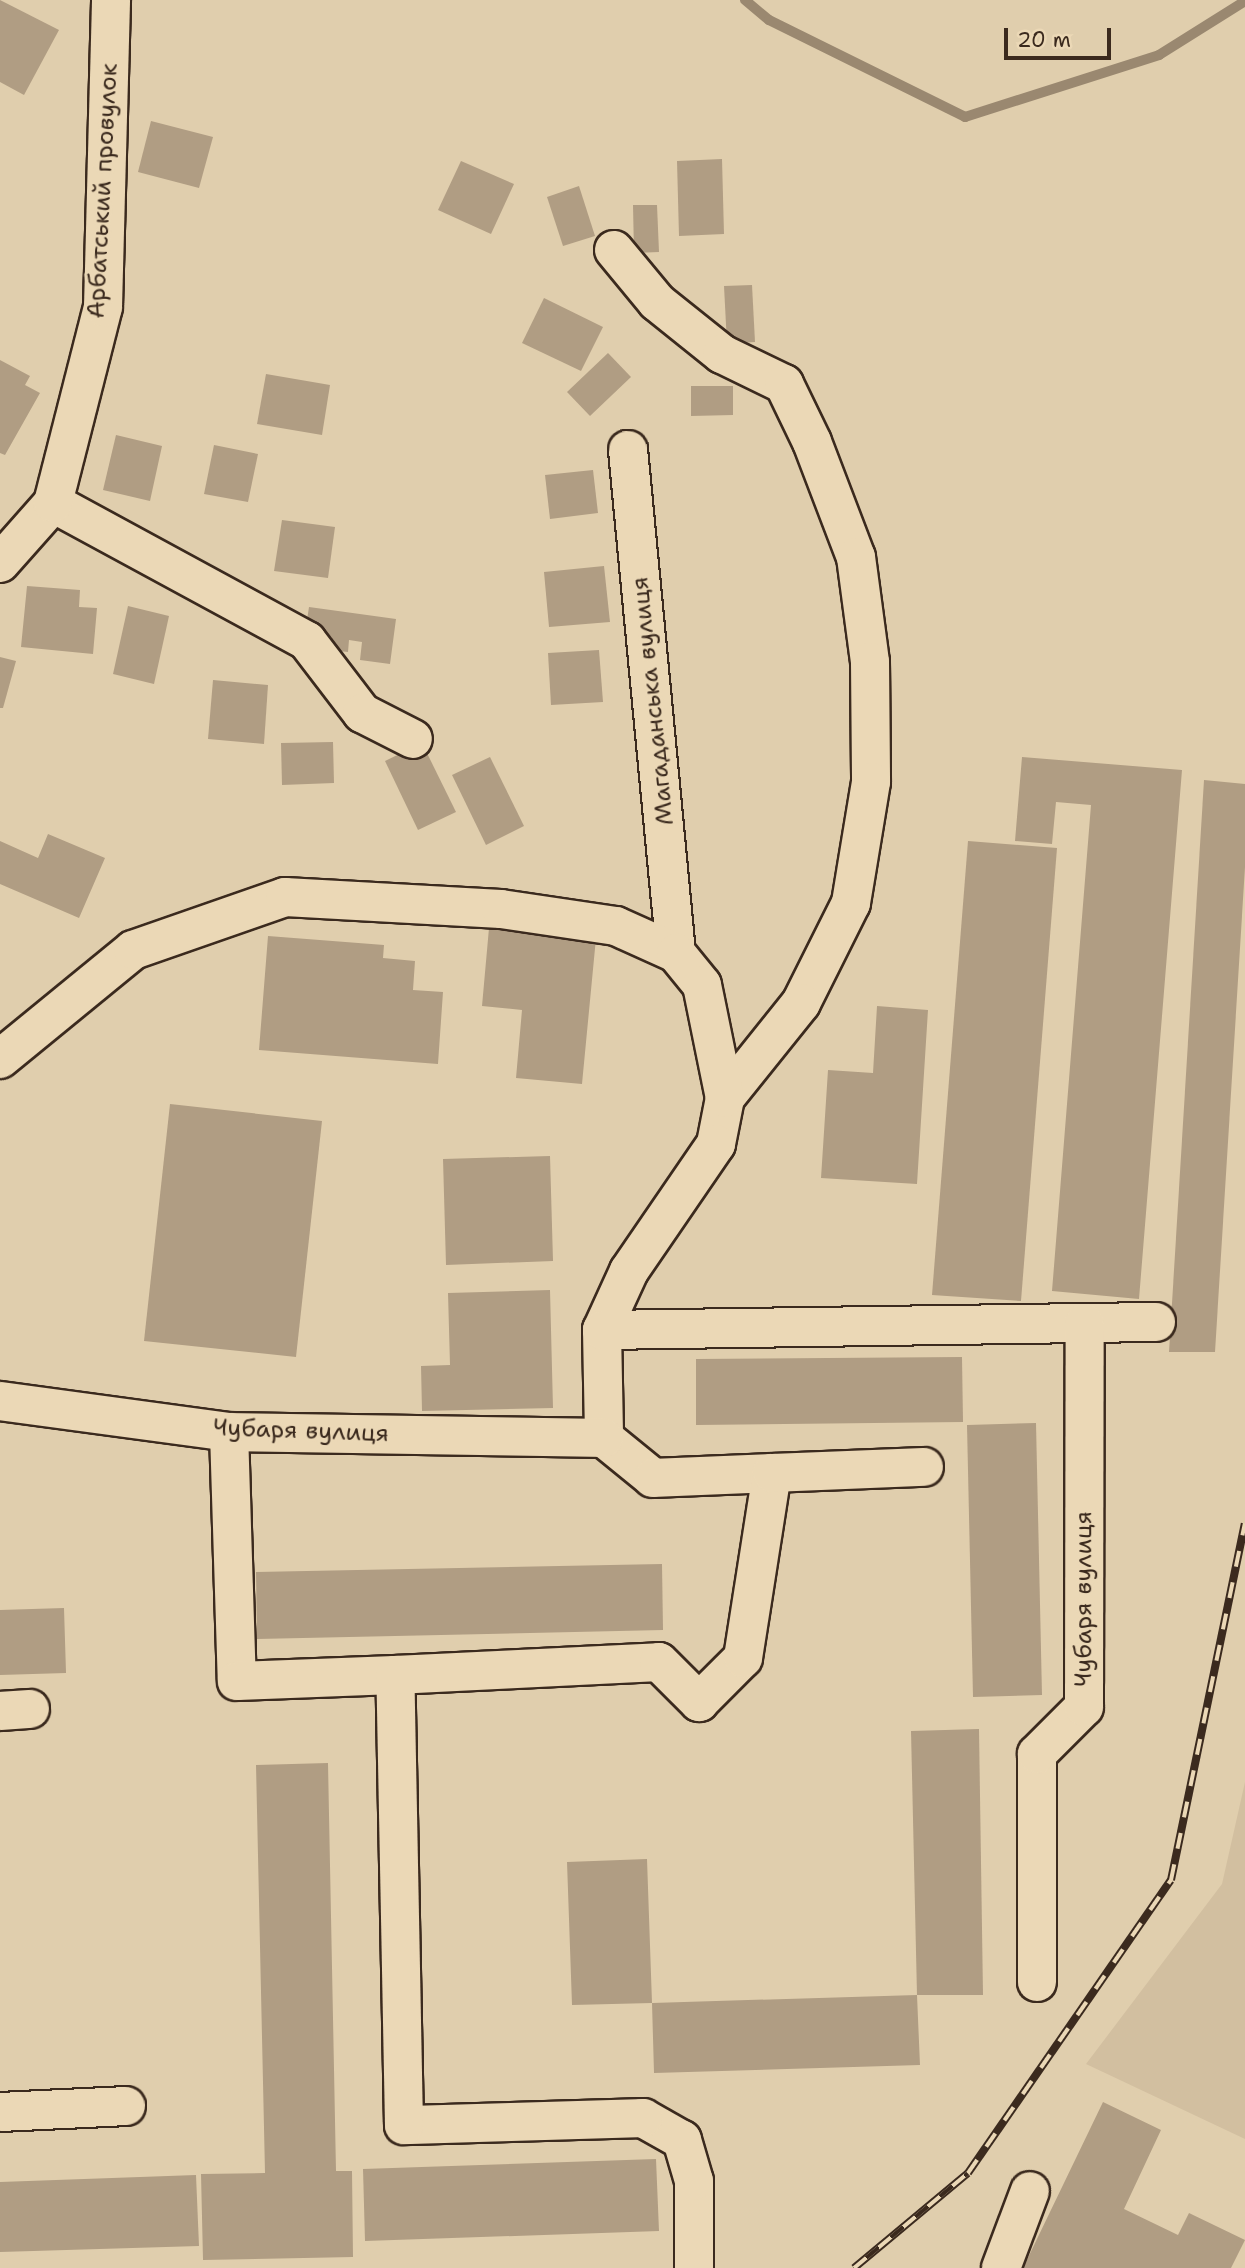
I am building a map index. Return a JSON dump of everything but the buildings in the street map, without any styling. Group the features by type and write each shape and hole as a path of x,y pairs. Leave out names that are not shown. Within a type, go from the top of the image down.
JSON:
{"street":[{"name":"Арбатський провулок","path":"0,563 53,503 103,307 111,0"},
{"path":"614,250 657,302 722,354 784,384 813,442 856,557 870,662 871,782 851,903 801,1003 725,1098"},
{"name":"Магаданська вулиця","path":"628,450 676,953"},
{"path":"53,503 307,641 362,713 413,739"},
{"path":"0,1059 133,950 285,897 501,909 616,926 676,953 702,985 725,1098 716,1143 629,1271 602,1330 604,1438 653,1478 924,1467"},
{"path":"602,1330 1156,1322"},
{"name":"Чубаря вулиця","path":"1037,1982 1037,1754 1084,1707 1085,1323"},
{"name":"Чубаря вулиця","path":"0,1401 229,1432 604,1438"},
{"path":"229,1432 237,1681 659,1662 699,1702 743,1658 772,1473"},
{"path":"395,1675 404,2124 643,2118 682,2140 694,2181 694,2268"},
{"path":"0,2112 126,2106"},
{"path":"1001,2268 1030,2191"}],"shaded area":[{"path":"1245,1782 1245,2139 1086,2064 1222,1884"}],"waterway":[{"path":"745,0 769,20 965,117 1159,55 1245,1"}],"railway":[{"path":"854,2268 968,2173 1171,1880 1245,1524"}]}
